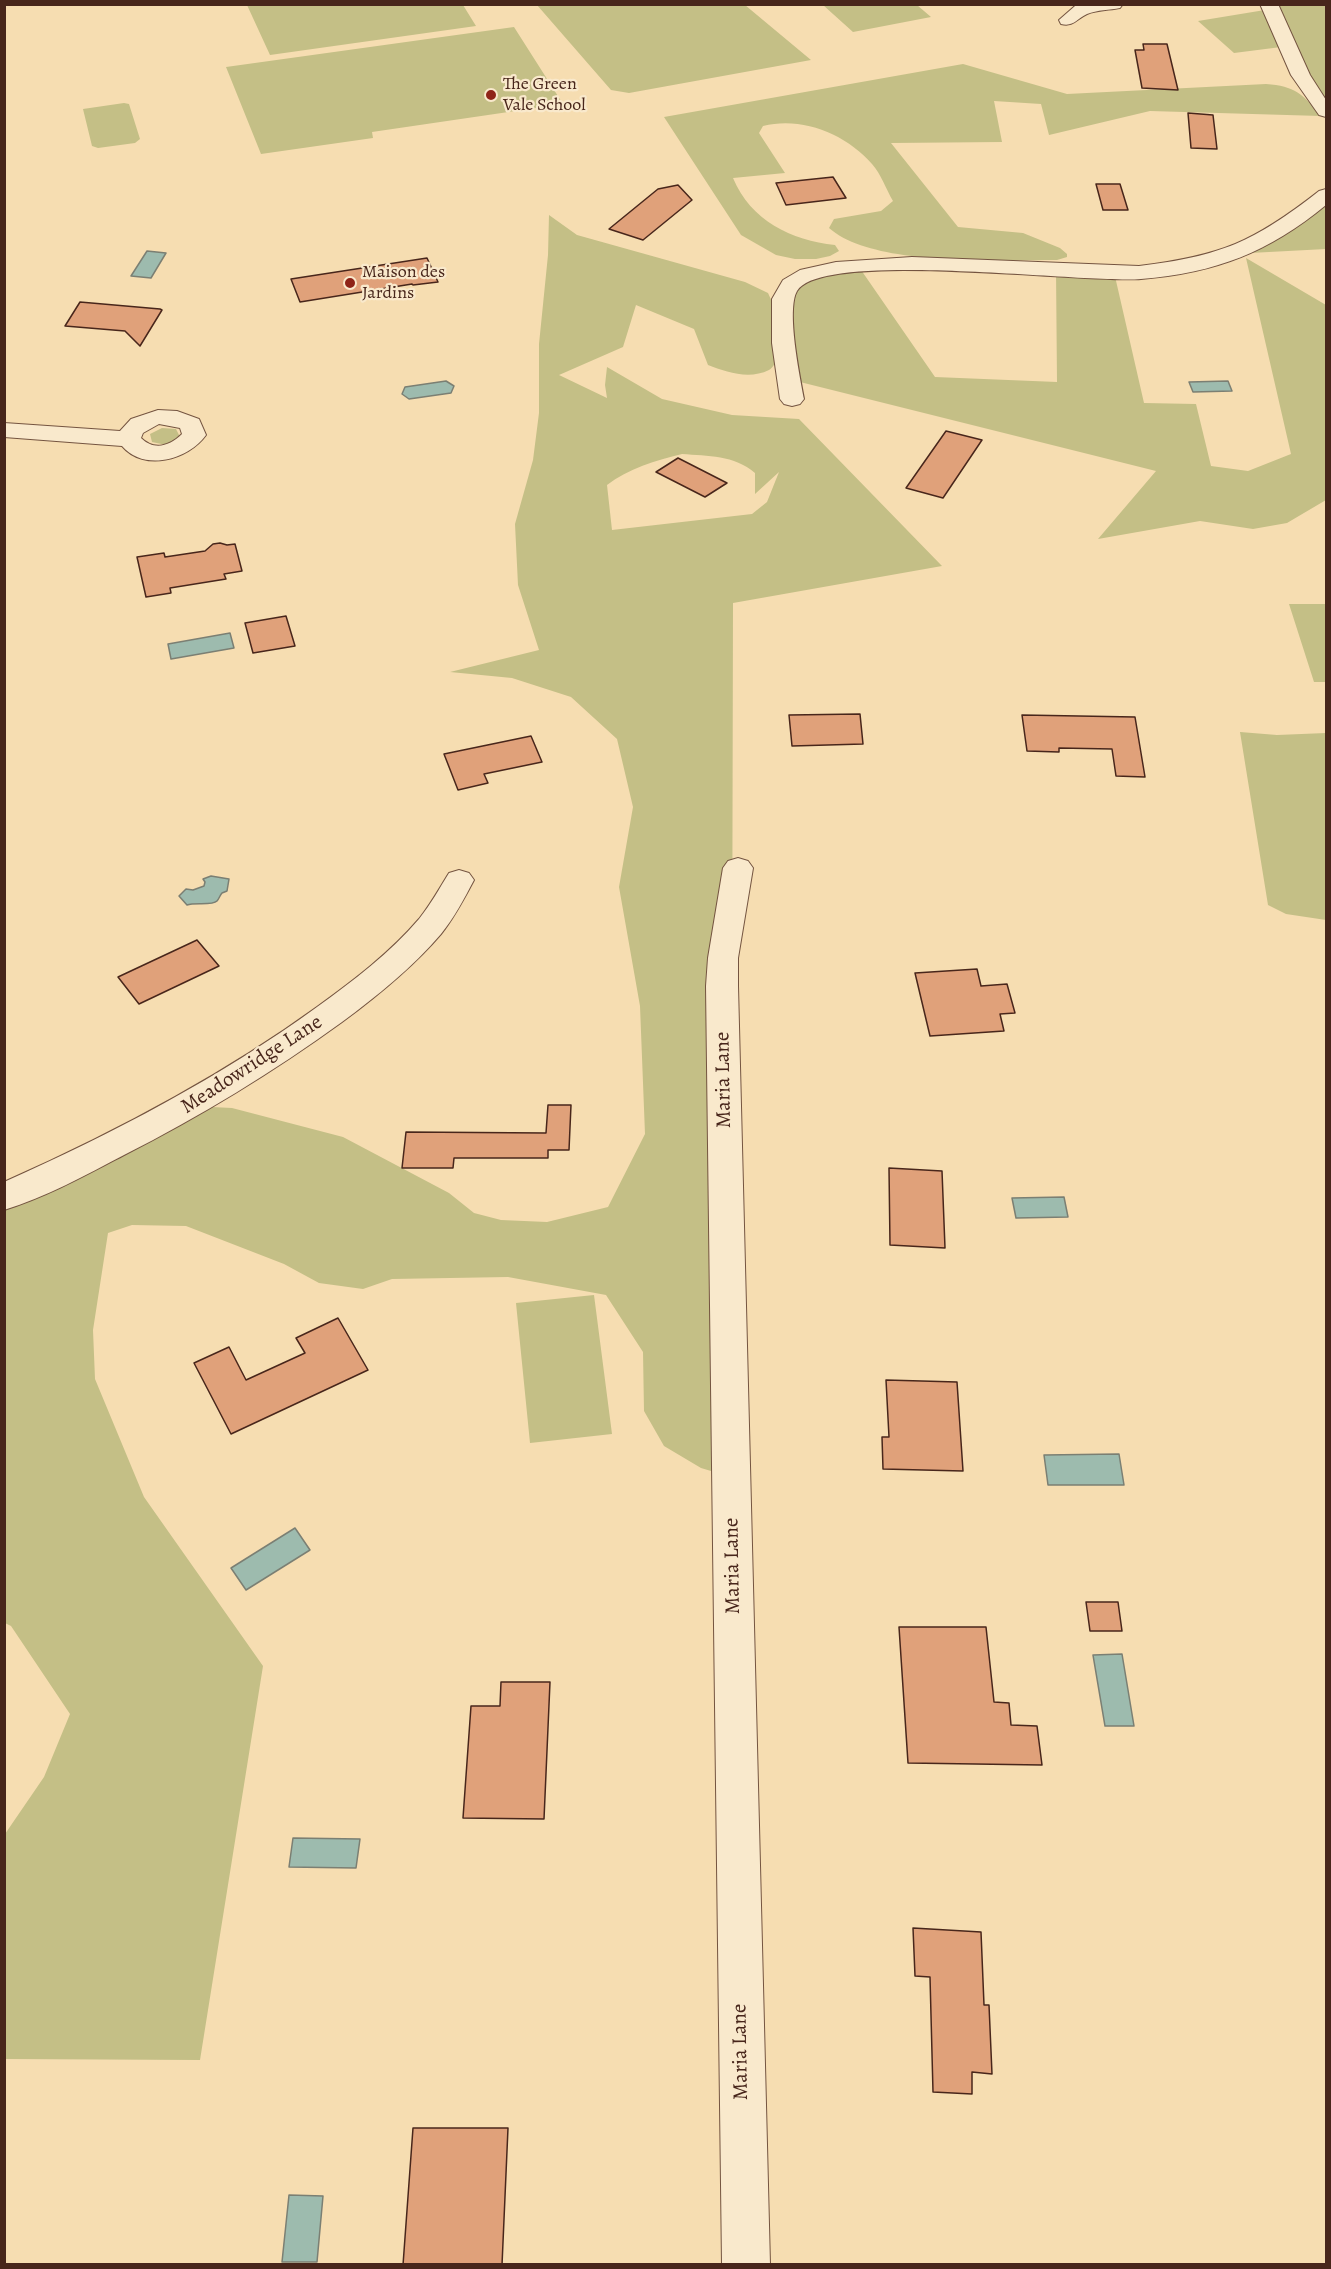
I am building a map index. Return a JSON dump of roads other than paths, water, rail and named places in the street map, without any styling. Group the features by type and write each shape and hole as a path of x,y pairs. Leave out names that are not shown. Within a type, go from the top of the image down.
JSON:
{"street":[{"path":"1068,20 1081,10 1114,4"},
{"path":"1269,4 1299,69 1326,111"},
{"path":"792,399 781,305 784,293 790,285 810,273 834,268 899,264 963,264 1122,272 1165,270 1231,254 1261,242 1326,195"},
{"path":"4,430 129,439"},
{"name":"Maria Lane","path":"738,868 723,958 722,986 746,2265"},
{"name":"Meadowridge Lane","path":"4,1197 79,1163 191,1106 291,1044 360,991 426,932 443,911 459,880"}],"place":[{"name":"The Green Vale School","path":"491,95"},
{"name":"Maison des Jardins","path":"350,283"}]}
